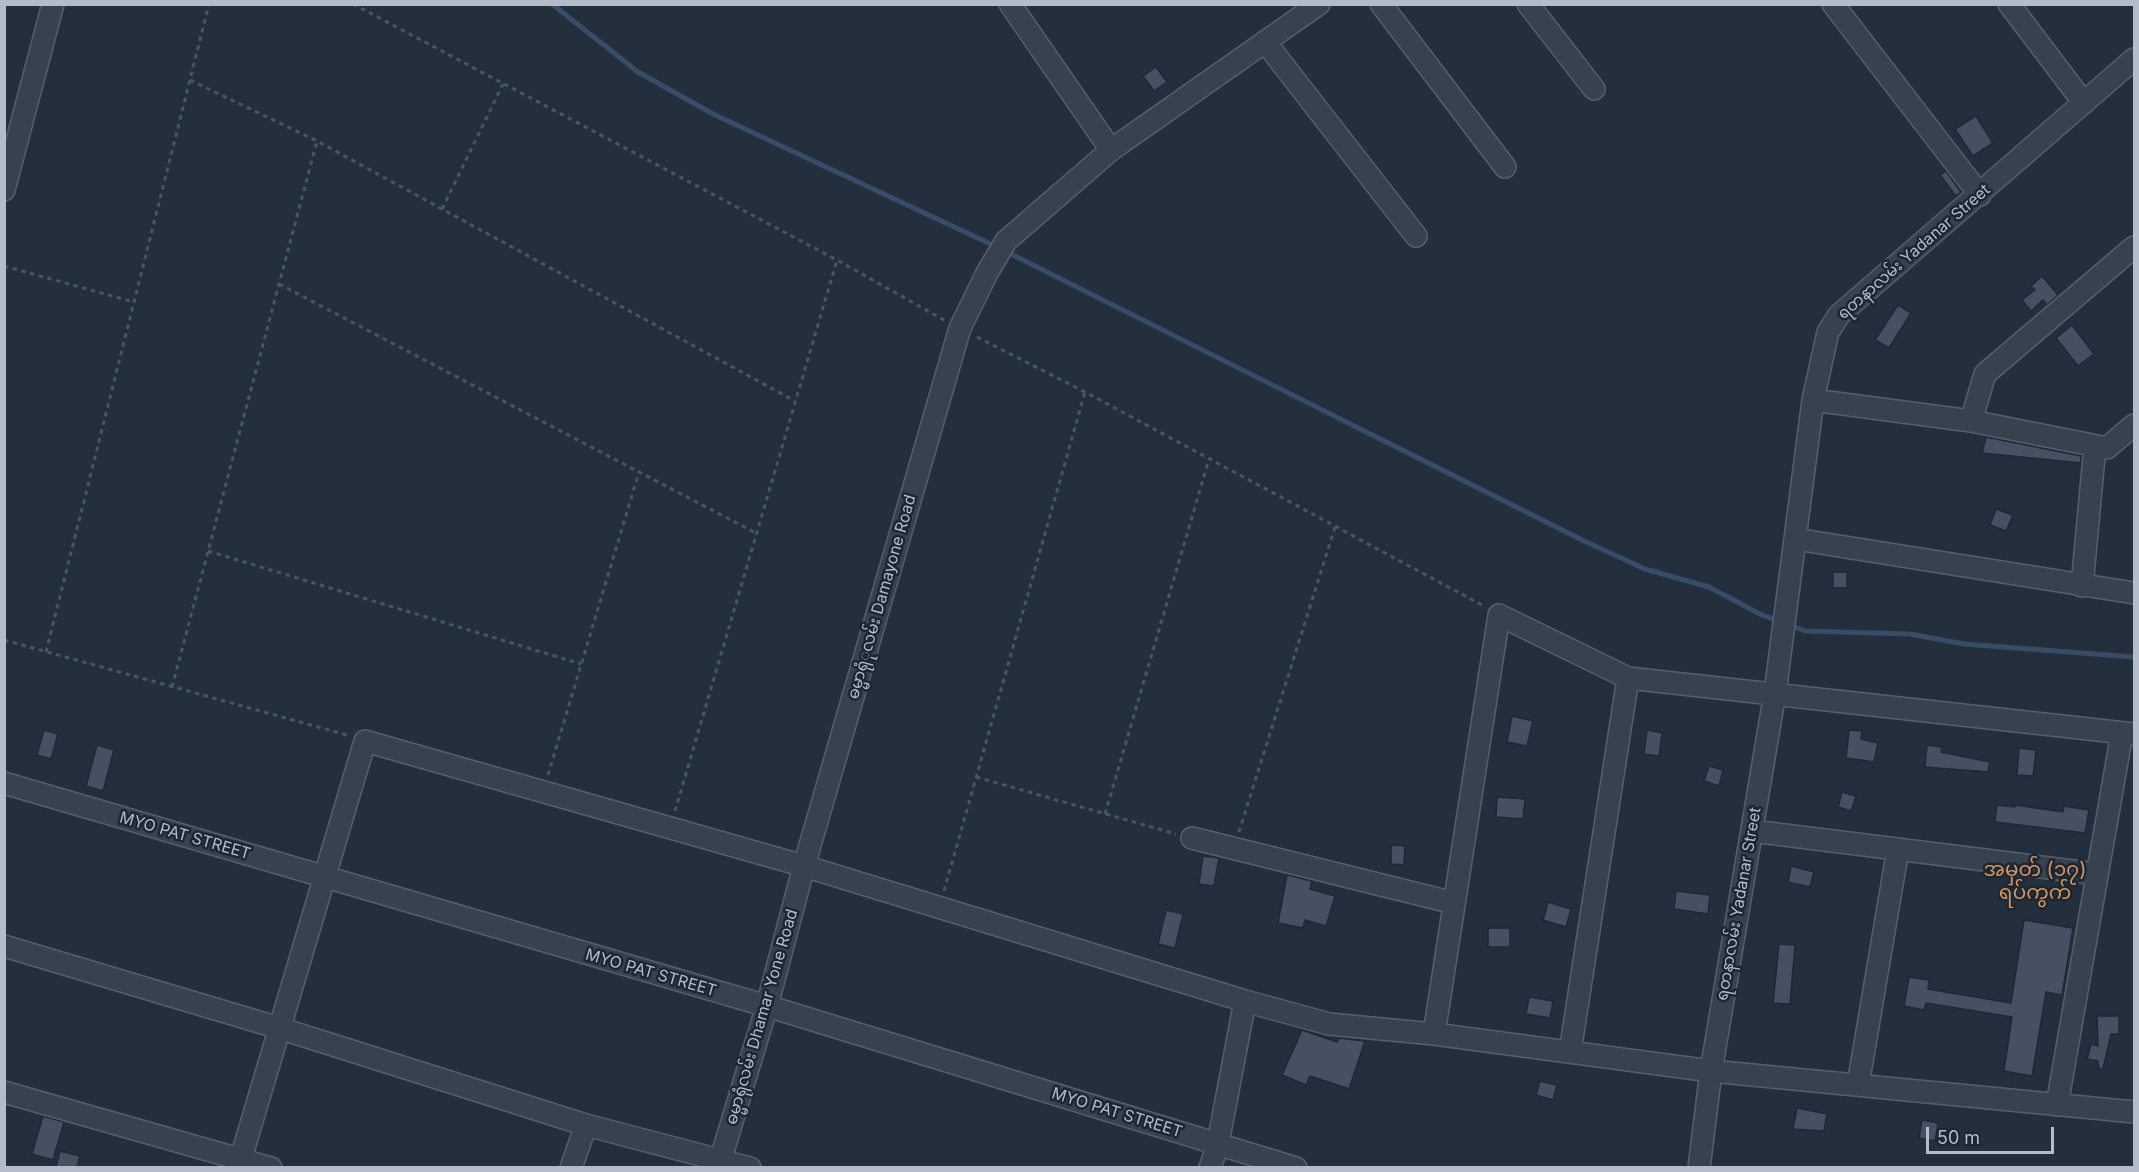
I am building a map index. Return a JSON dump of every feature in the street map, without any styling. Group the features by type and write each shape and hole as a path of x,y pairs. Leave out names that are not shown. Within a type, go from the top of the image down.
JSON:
{"street":[{"path":"4,190 53,4"},
{"path":"1020,8 1111,150 1266,44 1319,4"},
{"path":"1381,4 1505,166"},
{"path":"1528,4 1594,89"},
{"path":"1833,4 1980,195"},
{"path":"2008,4 2084,103"},
{"path":"1266,44 1416,236"},
{"name":"ရတနာလမ်း Yadanar Street","path":"1699,1167 1711,1071 1775,693 1813,400 1828,332 1839,315 2134,59"},
{"name":"ဓမ္မာရုံုလမ်း Damayone Road","path":"804,866 960,328 1001,250 1111,150"},
{"path":"1971,421 1984,374 2134,247"},
{"path":"1813,400 1971,421 2107,448 2134,425"},
{"path":"2082,586 2095,446"},
{"path":"1795,539 2134,593"},
{"path":"1434,1034 1499,615 1628,678 2128,734 2097,874 2057,1105"},
{"path":"1570,1052 1628,678"},
{"path":"240,1163 365,741 804,866 1245,1001 1329,1024 1434,1034 1711,1071 2134,1112"},
{"name":"MYO PAT STREET","path":"4,783 767,1006 1296,1167"},
{"path":"1752,831 2097,874"},
{"path":"1192,838 1454,903"},
{"path":"1858,1085 1898,849"},
{"name":"ဓမ္မာရုံလမ်း Dhamar Yone Road","path":"720,1163 767,1006 804,866"},
{"path":"4,946 279,1028 586,1125 720,1163 750,1167"},
{"path":"1210,1167 1218,1143 1245,1001"},
{"path":"4,1092 240,1163 271,1167"},
{"path":"571,1167 586,1125"}],"path":[{"path":"46,652 209,4"},
{"path":"353,4 837,260 960,328 1085,392 1499,615"},
{"path":"190,80 317,141 795,401"},
{"path":"442,208 503,84"},
{"path":"172,687 317,141"},
{"path":"670,828 837,260"},
{"path":"4,266 134,302"},
{"path":"279,284 756,533"},
{"path":"939,907 1085,392"},
{"path":"1105,814 1209,459"},
{"path":"543,791 639,472"},
{"path":"1234,849 1335,526"},
{"path":"208,551 581,663"},
{"path":"4,640 365,741"},
{"path":"976,777 1192,838"}],"building":[{"path":"1156,67 1167,82 1154,91 1143,76"},
{"path":"1976,116 1993,143 1973,156 1955,129"},
{"path":"1946,171 1961,192 1956,196 1940,175"},
{"path":"2042,276 2058,295 2047,305 2043,300 2031,311 2022,300 2035,290 2031,286"},
{"path":"1898,305 1911,313 1889,348 1875,340"},
{"path":"2072,325 2094,354 2078,366 2056,338"},
{"path":"1986,437 2081,456 2081,463 1982,453"},
{"path":"1996,509 2013,515 2006,531 1990,525"},
{"path":"1833,572 1847,572 1847,588 1833,588"},
{"path":"1512,716 1533,721 1527,746 1507,742"},
{"path":"44,730 58,734 51,759 37,755"},
{"path":"1647,730 1662,733 1659,756 1644,754"},
{"path":"1849,730 1862,731 1861,739 1878,743 1874,762 1846,758"},
{"path":"97,745 114,750 103,791 86,786"},
{"path":"1927,745 1942,747 1941,752 1990,762 1988,772 1925,767"},
{"path":"2019,748 2036,750 2033,776 2017,775"},
{"path":"1709,766 1723,770 1719,786 1704,781"},
{"path":"1842,792 1856,796 1851,811 1838,807"},
{"path":"1497,797 1525,799 1523,819 1496,817"},
{"path":"1997,805 2015,807 2015,805 2063,812 2064,806 2089,810 2085,833 1995,822"},
{"path":"1391,845 1405,846 1404,865 1391,864"},
{"path":"1203,856 1219,858 1214,886 1199,884"},
{"path":"1791,866 1814,872 1810,887 1788,882"},
{"path":"1287,875 1312,881 1310,889 1335,896 1326,926 1305,920 1303,928 1278,923"},
{"path":"1676,891 1710,895 1708,914 1674,909"},
{"path":"1548,902 1571,909 1566,927 1543,920"},
{"path":"1166,910 1183,914 1175,948 1158,944"},
{"path":"2024,920 2073,928 2062,995 2046,992 2032,1076 2004,1071 2012,1017 1926,1003 1924,1010 1904,1006 1909,977 1929,980 1928,989 2011,1003"},
{"path":"1488,928 1510,928 1510,947 1488,947"},
{"path":"1779,944 1795,945 1790,1004 1773,1003"},
{"path":"1529,997 1553,1001 1550,1018 1526,1014"},
{"path":"2097,1016 2119,1016 2119,1034 2111,1034 2103,1069 2099,1069 2098,1061 2087,1059 2091,1044 2098,1046"},
{"path":"1302,1030 1337,1042 1339,1038 1365,1041 1349,1089 1310,1076 1306,1085 1282,1075"},
{"path":"1540,1081 1557,1085 1553,1100 1536,1095"},
{"path":"1797,1108 1827,1114 1824,1131 1793,1129"},
{"path":"43,1116 64,1122 53,1160 32,1154"},
{"path":"1922,1120 1938,1123 1935,1141 1919,1138"},
{"path":"60,1151 80,1156 77,1167 56,1167"}],"waterway":[{"path":"552,4 638,72 713,114 997,247"},
{"path":"1005,251 1582,540 1645,569 1709,587 1762,615 1781,622"},
{"path":"1789,625 1805,631 1910,634 1964,644 2134,657"}],"district":[{"name":"အမှတ် (၁၇) ရပ်ကွက်","path":"2035,882"}]}
